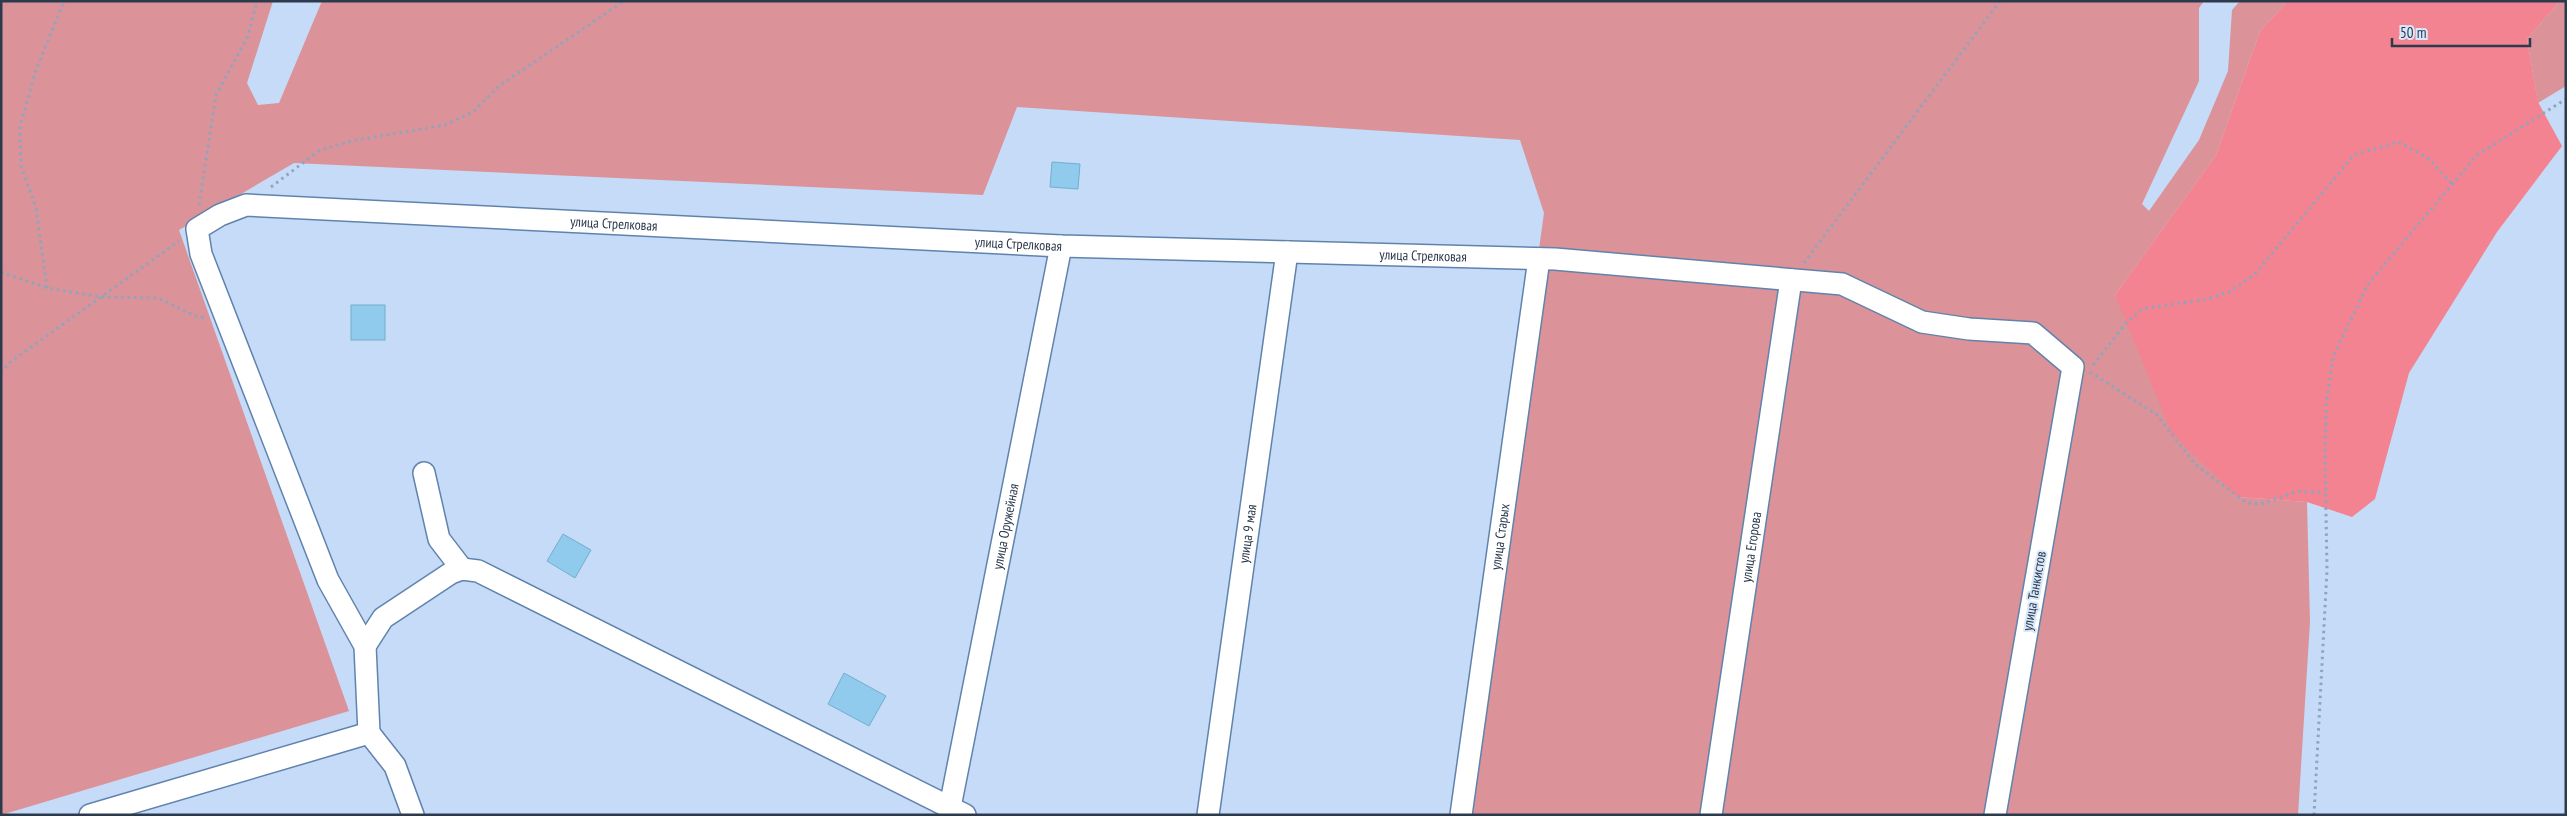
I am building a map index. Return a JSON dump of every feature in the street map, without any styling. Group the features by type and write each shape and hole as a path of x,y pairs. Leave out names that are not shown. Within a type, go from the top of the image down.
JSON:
{"street":[{"path":"246,205 220,215 197,229 201,254 328,580 365,646 369,733 395,766 413,815"},
{"name":"улица Стрелковая","path":"246,205 1062,246 1539,259 1842,284 1922,322 1969,329 2032,332 2073,366"},
{"name":"улица Оружейная","path":"957,811 1062,246"},
{"name":"улица 9 мая","path":"1208,815 1287,252"},
{"name":"улица Старых","path":"1461,815 1539,259"},
{"name":"улица Егорова","path":"1711,815 1791,280"},
{"name":"улица Танкистов","path":"1996,815 2073,366"},
{"path":"424,473 439,539 462,569"},
{"path":"365,646 383,618 451,573 462,569 478,571 957,811"},
{"path":"90,815 114,811 369,733"}],"path":[{"path":"47,288 36,208 21,166 20,126 36,70 64,1"},
{"path":"1,373 8,363 197,229 201,180 216,95 248,36 257,1"},
{"path":"246,205 320,150 351,141 445,125 473,112 499,86 624,1"},
{"path":"1791,280 2000,1"},
{"path":"2314,815 2327,570 2325,493 2326,404 2333,357 2368,284 2477,155 2566,99"},
{"path":"2325,493 2299,491 2260,504 2247,503 2195,464 2157,415 2088,372 2120,329 2142,309 2208,298 2230,291 2254,275 2354,155 2398,142 2428,158 2452,184"},
{"path":"1,272 47,288 101,297 158,298 195,316 226,322"}],"shaded area":[{"path":"1,1 273,1 247,83 258,105 279,103 322,1 2204,1 2199,8 2199,81 2142,204 2149,211 2199,140 2228,71 2232,10 2240,1 2288,1 2260,31 2216,155 2115,295 2238,497 2307,502 2310,622 2298,815 1461,815 1544,213 1520,140 1017,107 983,195 294,163 179,230 349,711 1,815"},
{"path":"2288,1 2560,1 2527,39 2538,102 2562,146 2497,232 2409,373 2375,499 2352,517 2307,502 2238,497 2172,434 2115,295 2216,155 2260,31"},
{"path":"2560,1 2566,1 2566,86 2538,103 2527,39"}],"building":[{"path":"1052,162 1080,164 1078,189 1050,187"},
{"path":"351,305 385,305 385,340 351,340"},
{"path":"563,534 591,550 575,578 547,561"},
{"path":"844,673 886,696 869,726 828,704"}]}
